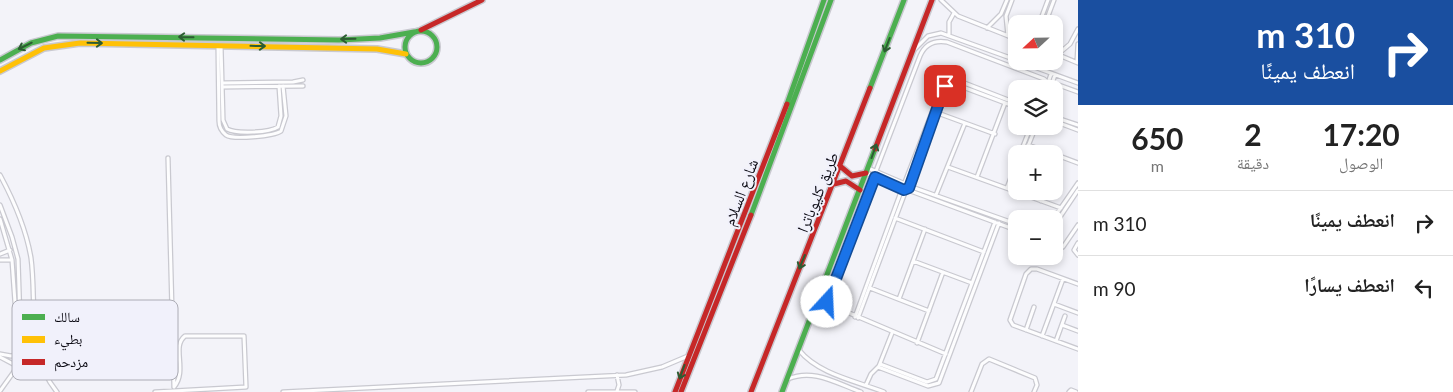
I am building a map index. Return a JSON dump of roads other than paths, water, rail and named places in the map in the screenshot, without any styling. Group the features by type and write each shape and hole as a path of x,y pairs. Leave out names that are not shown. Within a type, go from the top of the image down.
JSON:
{"main road":[{"path":"0,60 31,43 51,37 154,36 339,40 380,38 421,30 482,0"},
{"name":"شارع السلام","path":"681,392 824,0"},
{"name":"شارع السلام","path":"675,392 688,356 755,204 831,0"},
{"name":"طريق كليوباترا","path":"752,392 904,0"},
{"path":"782,392 932,0"},
{"path":"414,32 404,43 406,54 411,60 420,63 433,58 437,49 436,40 430,33 421,30"},
{"path":"141,36 141,44"},
{"path":"154,36 155,44"},
{"path":"380,38 380,49"},
{"path":"0,71 33,52 52,46 80,43 380,49 406,54"},
{"path":"840,166 852,176 867,171"},
{"path":"834,184 846,181 860,190"}],"street":[{"path":"941,0 954,13 1008,36 1006,16 1012,0"},
{"path":"988,28 1001,14 1007,0"},
{"path":"1042,15 1048,0"},
{"path":"1048,15 1054,0"},
{"path":"949,34 949,24 954,13"},
{"path":"1001,14 1006,16"},
{"path":"1063,49 1070,44 1078,29"},
{"path":"912,52 931,35 941,32 1008,57"},
{"path":"876,171 920,56 924,48 932,43 947,42 1045,80"},
{"path":"1063,57 1077,62 1078,44"},
{"path":"220,46 218,107 221,130 231,137 275,129 280,125 281,86"},
{"path":"220,62 223,120 227,129 237,133 257,133"},
{"path":"1042,70 1078,83"},
{"path":"1052,80 1053,74"},
{"path":"857,318 944,81 954,79 1008,104"},
{"path":"222,85 281,86 303,80"},
{"path":"922,142 945,86 948,83 1008,100"},
{"path":"222,85 290,84 303,86"},
{"path":"1063,86 1078,92"},
{"path":"977,177 995,134 1005,103"},
{"path":"935,112 995,134"},
{"path":"1063,120 1078,125"},
{"path":"936,196 965,123"},
{"path":"1063,124 1078,130"},
{"path":"1028,145 1032,135"},
{"path":"1063,157 1078,163"},
{"path":"168,158 172,300"},
{"path":"948,167 1007,188"},
{"path":"867,171 876,171 884,178"},
{"path":"867,171 875,177 884,178 965,208 1008,221"},
{"path":"0,175 11,196 27,240 31,259 34,300"},
{"path":"875,177 827,300 830,306 946,354"},
{"path":"905,186 936,196 1008,227"},
{"path":"1041,201 1061,208 1078,186"},
{"path":"1063,211 1078,186"},
{"path":"0,205 10,230 18,259 19,300"},
{"path":"894,217 984,252"},
{"path":"0,219 12,260 15,300"},
{"path":"879,366 930,382 937,377 984,252 997,223"},
{"path":"879,366 928,386 939,382 997,223"},
{"path":"1063,247 1078,225"},
{"path":"899,299 925,229"},
{"path":"1078,243 1074,249 1078,255"},
{"path":"0,254 10,250"},
{"path":"0,260 12,260"},
{"path":"913,261 972,283"},
{"path":"1078,284 1037,269 1027,273 1010,320 1013,325 1078,349"},
{"path":"917,343 943,272"},
{"path":"1042,336 1063,279"},
{"path":"868,290 899,299 929,311"},
{"path":"1054,304 1078,313"},
{"path":"1026,330 1034,307"},
{"path":"1056,341 1065,316"},
{"path":"1062,325 1078,331"},
{"path":"866,385 871,374 879,366 892,333"},
{"path":"155,392 246,388 245,338 240,336 185,336 179,345 181,375 178,380"},
{"path":"798,349 807,360 818,367 884,392"},
{"path":"0,356 12,363"},
{"path":"283,392 617,375 654,369 688,356"},
{"path":"972,392 982,364 989,359 1033,377 1037,383 1034,392"},
{"path":"815,375 818,367"},
{"path":"0,391 12,374"},
{"path":"786,380 803,374 815,375 861,392"},
{"path":"617,375 619,385 617,391"},
{"path":"50,380 57,392"},
{"path":"174,380 174,386"},
{"path":"171,392 178,380"},
{"path":"1068,392 1071,390 1076,392"},
{"path":"588,392 635,392"}]}
